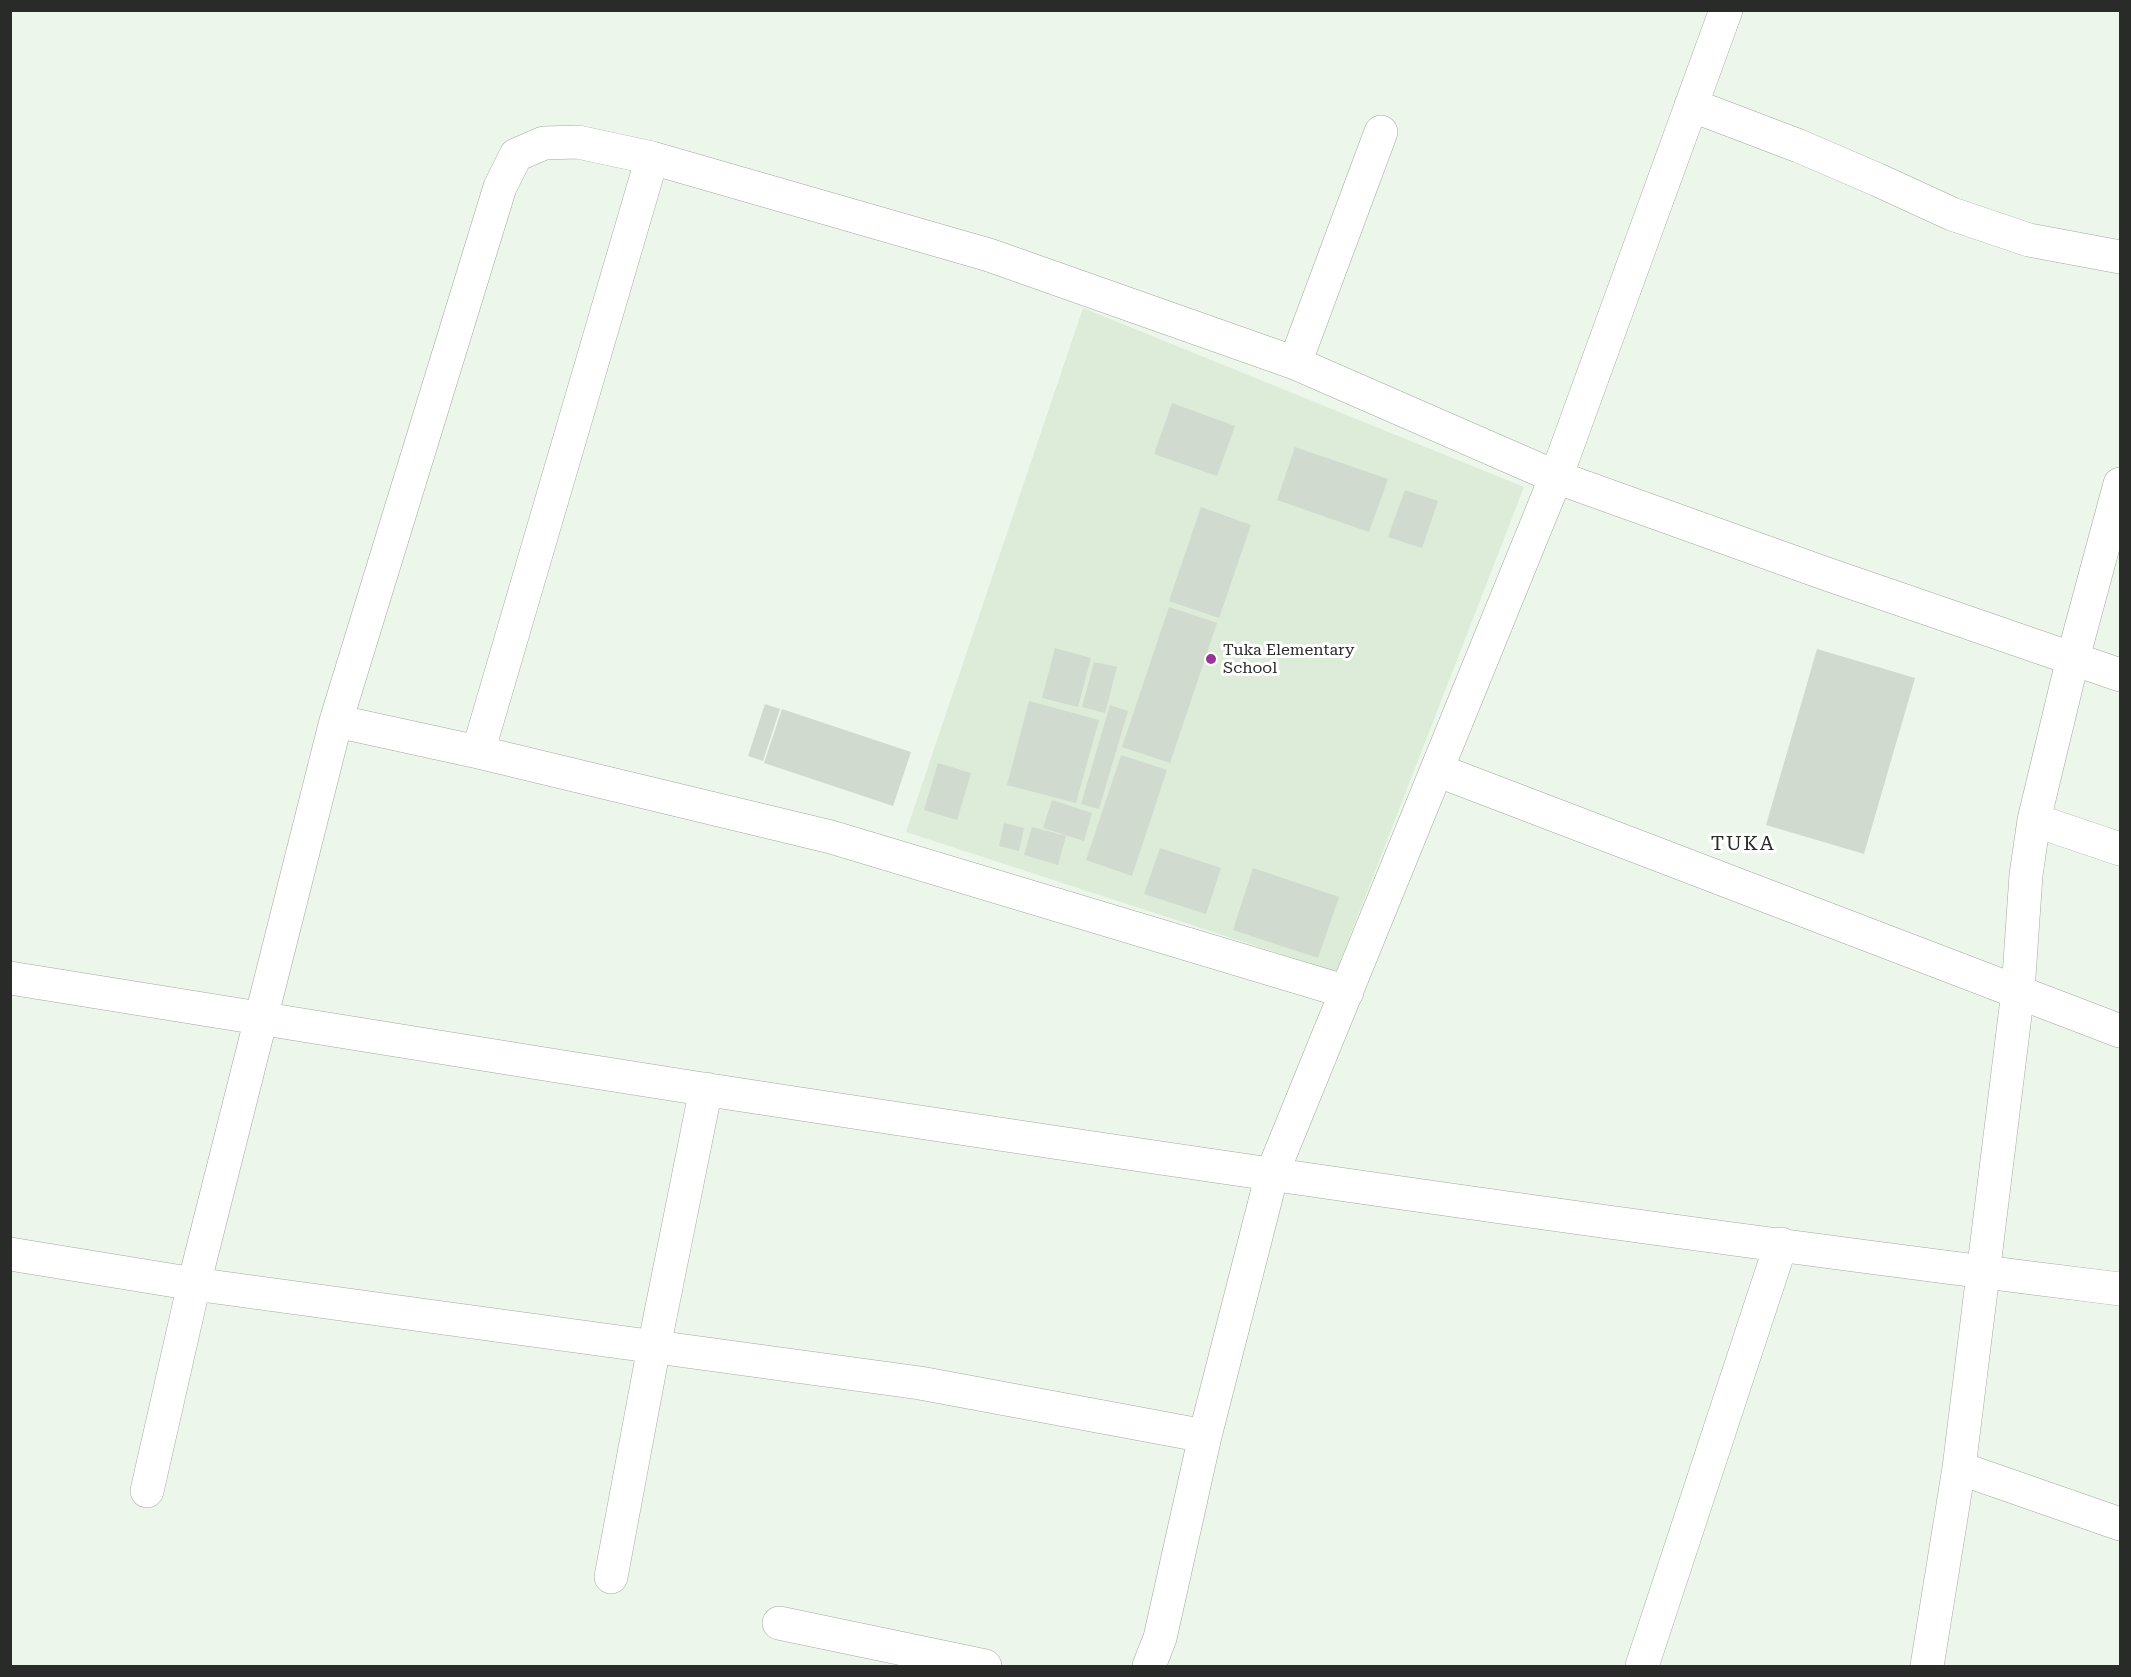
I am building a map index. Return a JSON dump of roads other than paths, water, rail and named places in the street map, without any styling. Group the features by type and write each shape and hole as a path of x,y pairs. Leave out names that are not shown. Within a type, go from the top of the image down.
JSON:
{"street":[{"path":"1149,1666 1160,1638 1205,1436 1272,1174 1556,477 1726,10"},
{"path":"1691,105 1799,146 1952,214 2029,240 2121,257"},
{"path":"1295,363 1381,132"},
{"path":"147,1491 194,1284 336,721 500,187 516,155 544,143 578,142 652,158 989,255 1295,363 1556,477 1821,572 2121,675"},
{"path":"478,752 652,158"},
{"path":"1927,1666 1959,1468 2018,991 2026,875 2034,820 2073,658 2121,484"},
{"path":"336,721 478,752 831,837 1347,992"},
{"path":"1437,770 2121,1031"},
{"path":"2034,820 2121,849"},
{"path":"10,978 706,1089 1272,1174 2121,1289"},
{"path":"611,1576 706,1089"},
{"path":"1642,1666 1781,1244"},
{"path":"10,1254 194,1284 920,1383 1205,1436"},
{"path":"1959,1468 2121,1524"},
{"path":"779,1623 985,1666"}],"place":[{"name":"Tuka Elementary School","path":"1211,659"}],"district":[{"name":"TUKA","path":"1743,844"}]}
